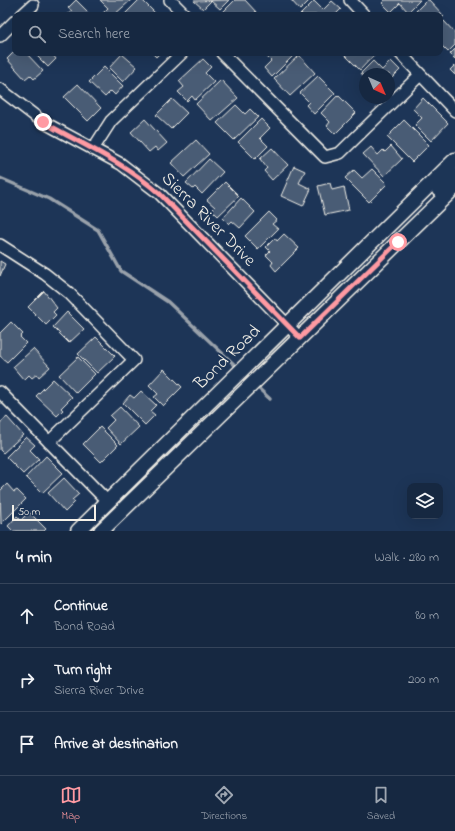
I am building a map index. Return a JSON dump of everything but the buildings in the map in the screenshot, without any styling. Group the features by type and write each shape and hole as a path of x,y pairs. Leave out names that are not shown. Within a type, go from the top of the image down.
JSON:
{"main road":[{"name":"Bond Road","path":"78,531 226,388 455,160"},
{"path":"398,242 412,216 455,175"},
{"name":"Bond Road","path":"101,531 455,187"},
{"path":"91,531 106,515 108,502"}],"street":[{"path":"170,0 182,12"},
{"path":"350,0 361,12"},
{"path":"25,12 32,5"},
{"path":"0,36 12,24"},
{"path":"93,148 111,120 179,56"},
{"path":"225,56 325,157 340,153 420,75"},
{"path":"403,56 455,111"},
{"name":"Sierra River Drive","path":"0,89 43,122 121,164 160,194 300,338"},
{"path":"0,245 45,274 69,293 134,360 49,442"},
{"path":"0,392 108,502"}],"waterway":[{"path":"0,178 49,199 98,230 121,271 168,302 239,369"},
{"path":"255,385 270,399"}],"route":[{"path":"43,122 69,137 93,148 143,179 160,194 300,338 398,242"}]}
